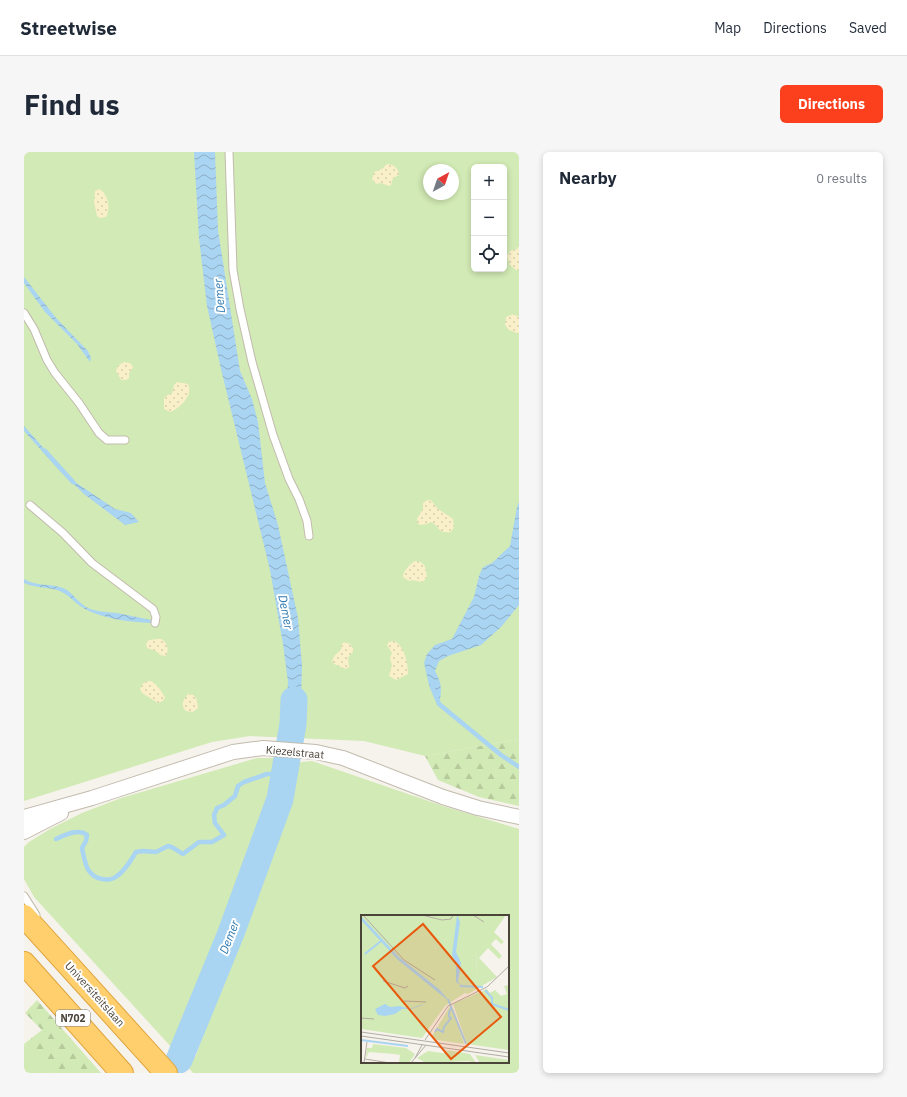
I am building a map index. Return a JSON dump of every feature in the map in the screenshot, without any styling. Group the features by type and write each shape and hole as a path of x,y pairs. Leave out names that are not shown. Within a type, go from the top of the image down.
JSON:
{"highway":[{"name":"Universiteitslaan","path":"24,916 166,1073"},
{"name":"N702","path":"24,963 122,1073"}],"street":[{"name":"Kiezelstraat","path":"24,817 92,798 233,752 270,748 316,752 343,758 443,797 478,808 519,817"},
{"name":"Kiezelstraat","path":"24,832 92,798"}],"lane":[{"path":"229,152 233,270 240,309 255,375 273,435 289,479 307,521 309,536"},
{"path":"24,313 34,329 55,374 80,403 99,433 107,440 125,440"},
{"path":"30,505 63,533 92,563 153,609 156,617 155,623"},
{"path":"24,896 56,950"}],"green space":[{"path":"24,152 519,152 519,739 425,756 364,741 250,736 212,742 24,801"},
{"path":"519,739 519,806 479,797 438,780 425,756"},
{"path":"257,758 274,758 277,779 274,792 259,835 173,1049 34,897 24,879 24,847 29,842 50,829 82,813 121,798"},
{"path":"312,761 443,806 519,829 519,1073 193,1073 188,1067 196,1055 275,837 291,787 295,766 301,762"},
{"path":"37,1000 101,1073 51,1073 24,1044 42,1030 25,1013"},
{"path":"24,1044 49,1070 51,1073 24,1073"}],"sand":[{"path":"387,164 396,167 399,175 393,178 391,185 389,186 381,183 376,184 372,179 374,172 382,169"},
{"path":"100,189 107,198 108,213 106,217 100,218 97,216 94,203 95,191"},
{"path":"519,246 519,270 516,270 510,265 507,256 510,251 517,249"},
{"path":"513,314 519,317 519,334 509,330 505,325 506,317"},
{"path":"123,362 130,363 133,367 129,373 129,378 126,380 121,380 116,371 118,366"},
{"path":"177,382 188,384 189,393 181,405 170,412 164,409 164,398 169,394 172,394 174,385"},
{"path":"431,500 437,508 453,519 454,527 451,532 441,531 431,522 423,525 418,524 417,519 423,509 423,503"},
{"path":"415,561 421,562 425,566 427,577 423,582 412,580 409,581 403,577 407,568"},
{"path":"161,639 166,644 168,649 166,656 160,655 156,651 147,648 146,643 149,640"},
{"path":"395,641 404,652 408,674 396,680 389,676 392,665 390,658 392,653 387,645 389,642"},
{"path":"344,642 350,644 354,650 348,658 349,667 346,669 334,664 332,661 335,655 341,650"},
{"path":"151,681 157,686 165,697 163,701 158,703 142,693 140,689 142,685 145,682"},
{"path":"188,694 195,696 197,700 198,708 193,712 186,711 183,707 184,700"}],"water":[{"path":"194,152 215,152 218,230 240,371 252,399 258,422 265,483 278,525 298,618 302,665 301,701 295,736 285,735 288,682 270,570 207,306 199,238"},
{"path":"24,277 56,318 88,351 91,358 90,362 77,344 45,312 24,283"},
{"path":"24,426 72,480 115,509 131,513 139,522 125,525 84,494 59,470 24,431"},
{"path":"519,502 519,605 501,627 481,645 448,656 439,661 435,671 441,687 439,704 437,695 433,692 429,685 424,663 427,654 435,645 452,639 474,597 482,569 492,563 510,546"},
{"path":"24,579 38,584 63,588 90,609 151,620 151,623 108,618 85,609 61,591 28,585 24,583"}],"waterway":[{"path":"45,451 73,482"},
{"path":"432,687 439,704 501,755 519,767"},
{"name":"Demer","path":"179,1060 231,933 280,799 293,724 294,700"},
{"path":"56,839 76,832 87,835 86,841 82,848 89,872 97,877 108,880 112,879 123,871 136,852 156,852 168,846 183,854 199,842 212,842 224,835 215,823 214,815 217,808 224,805 235,796 238,786 244,782 267,774 284,774"}]}
